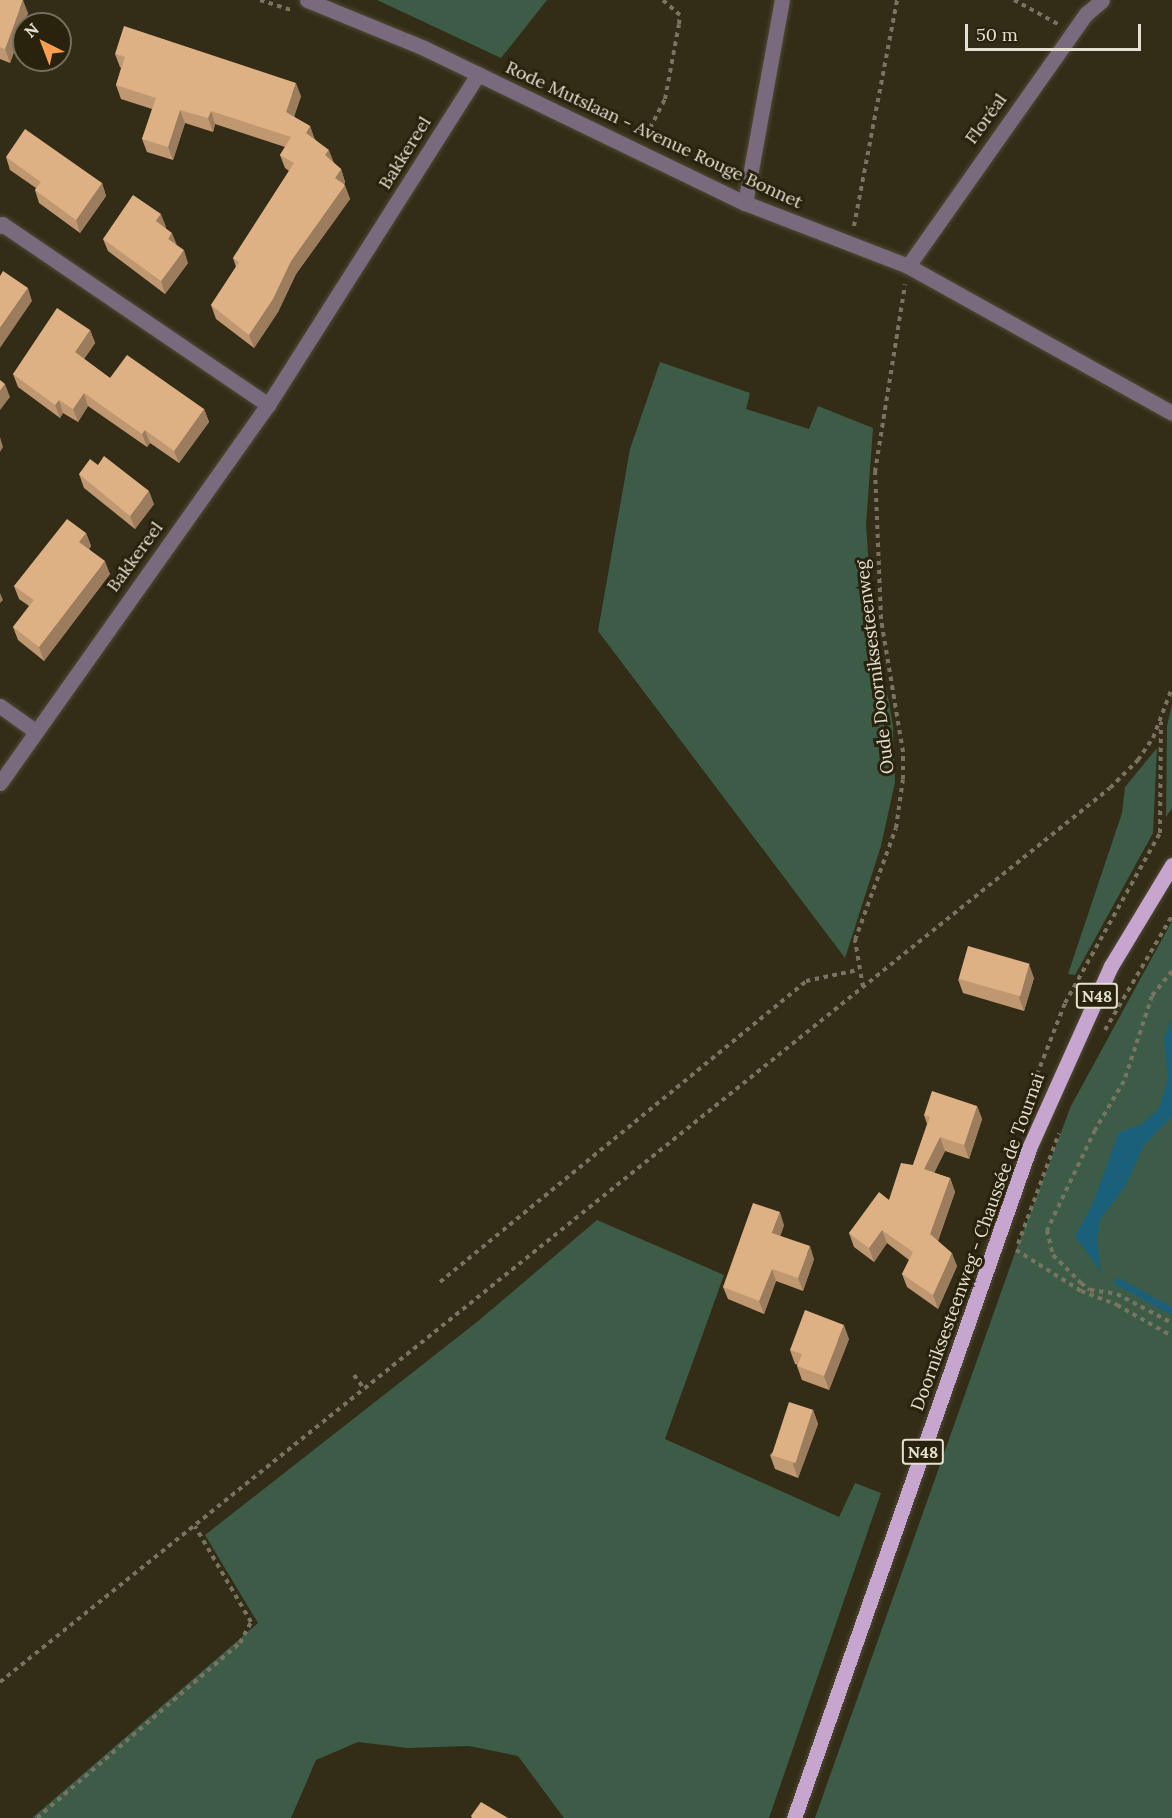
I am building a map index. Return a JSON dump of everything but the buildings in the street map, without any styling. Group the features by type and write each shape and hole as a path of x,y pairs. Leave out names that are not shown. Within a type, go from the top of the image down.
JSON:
{"main road":[{"name":"Doorniksesteenweg - Chaussée de Tournai","path":"794,1818 1030,1146 1111,966 1172,865"}],"street":[{"name":"Rode Mutslaan - Avenue Rouge Bonnet","path":"307,0 386,31 745,203 849,241 908,266 1172,413"},
{"path":"745,203 782,0"},
{"name":"Floréal","path":"908,266 1073,33 1102,0"},
{"name":"Bakkereel","path":"0,783 268,405 478,74"},
{"path":"0,226 268,405"},
{"path":"0,706 35,731"}],"path":[{"path":"638,152 665,99 679,24 680,15 663,0"},
{"path":"849,241 870,155 897,0"},
{"path":"1014,0 1073,33"},
{"name":"Oude Doorniksesteenweg","path":"863,987 858,970 855,940 896,828 903,779 903,752 881,619 874,472 908,266"},
{"path":"0,1682 1110,788 1138,760 1161,722 1172,687"},
{"path":"1160,833 1161,722"},
{"path":"1100,1041 1152,944 1172,916"},
{"path":"440,1282 806,981 858,970"},
{"path":"1172,971 1152,996 1124,1082 1095,1130 1047,1230 1053,1256 1090,1290 1117,1294 1172,1323"},
{"path":"1061,1128 1016,1250 1081,1291 1117,1305 1172,1336"},
{"path":"354,1375 364,1389"},
{"path":"37,1818 243,1636 251,1622 243,1603 195,1526"}],"green space":[{"path":"377,0 547,0 501,58"},
{"path":"660,362 750,393 746,409 809,429 818,406 873,428 866,525 871,597 893,726 895,782 881,846 845,958 598,631 630,449"},
{"path":"1172,704 1172,808 1166,817 1167,726"},
{"path":"1157,748 1153,833 1075,975 1068,974 1122,813 1125,787"},
{"path":"1172,921 1172,1818 815,1818 1016,1250 1071,1106"},
{"path":"597,1220 724,1275 665,1439 839,1517 855,1483 881,1493 769,1818 564,1818 518,1756 469,1746 408,1748 358,1742 316,1760 291,1818 32,1818 258,1623 205,1535 477,1322"}],"water":[{"path":"1172,1019 1172,1116 1144,1145 1126,1185 1100,1220 1097,1240 1101,1272 1075,1236 1093,1203 1119,1132 1140,1125 1159,1109 1168,1078 1164,1039"}],"waterway":[{"path":"1117,1281 1172,1311"}]}
